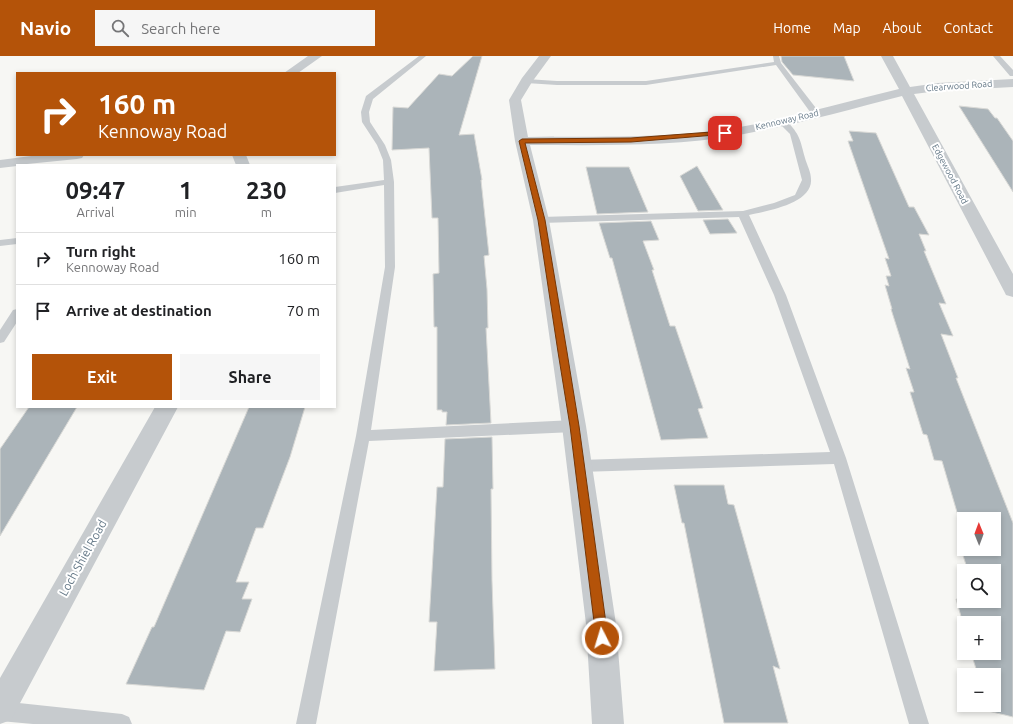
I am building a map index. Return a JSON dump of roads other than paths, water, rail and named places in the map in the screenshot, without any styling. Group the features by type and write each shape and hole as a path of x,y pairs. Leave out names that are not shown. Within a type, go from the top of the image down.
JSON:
{"street":[{"path":"292,72 316,56"},
{"path":"545,56 526,81 516,100 522,141 541,220 580,466 601,624 608,724"},
{"name":"Edgewood Road","path":"887,56 1013,291"},
{"name":"Clearwood Road","path":"906,91 1013,83"},
{"name":"Kennoway Road","path":"522,141 631,140 685,137 739,131 783,122 906,91"},
{"path":"0,164 68,156"},
{"name":"Loch Shiel Road","path":"0,710 166,408"}],"lane":[{"path":"306,724 363,436 390,267 388,160 381,145 366,122 365,112 369,98 423,56"},
{"path":"996,56 1013,74"},
{"path":"526,81 558,83 646,82 777,59 816,114"},
{"path":"541,220 743,214 777,205 798,197 807,180 794,133 783,122"},
{"path":"336,190 389,182"},
{"path":"743,214 780,295 839,458 919,724"},
{"path":"0,243 16,241"},
{"path":"0,339 16,315"},
{"path":"363,436 574,426"},
{"path":"580,466 839,458"},
{"path":"0,710 122,724"}]}
